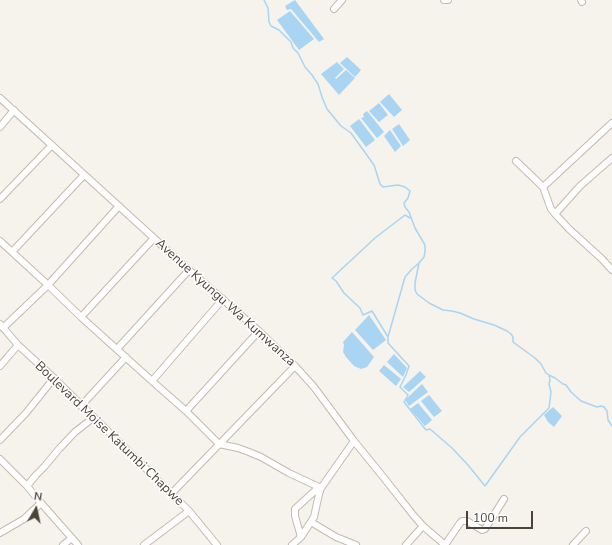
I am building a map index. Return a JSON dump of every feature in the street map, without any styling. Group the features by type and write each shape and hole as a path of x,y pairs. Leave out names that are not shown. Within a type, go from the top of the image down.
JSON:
{"street":[{"path":"334,9 342,0"},
{"name":"Avenue Kyungu Wa Kumwanza","path":"0,98 189,270 259,331 295,366 314,387 354,441 414,516 445,545"},
{"path":"0,127 14,110"},
{"path":"543,187 612,123"},
{"path":"0,199 52,145"},
{"path":"555,214 580,186 612,158"},
{"path":"516,161 543,187 551,209 555,214 568,228 611,267"},
{"path":"12,252 84,175"},
{"path":"2,326 48,285 119,206"},
{"path":"81,317 154,238"},
{"path":"0,241 81,317 186,411 219,444 238,448 261,457 320,488"},
{"path":"117,349 189,270"},
{"path":"152,381 223,299"},
{"name":"Boulevard Moise Katumbi Chapwe","path":"2,326 18,345 54,378 80,406 172,494 217,545"},
{"path":"186,411 259,331"},
{"path":"0,366 18,345"},
{"path":"80,406 126,357"},
{"path":"172,494 295,366"},
{"path":"0,440 26,413 54,378"},
{"path":"27,486 75,432 93,418"},
{"path":"301,537 295,516 295,509 320,488 354,441"},
{"path":"0,459 27,486 78,545"},
{"path":"292,545 301,537 311,522 315,512 320,488"},
{"path":"445,545 462,521 467,521 482,530 485,529 504,499"},
{"path":"0,533 24,518 41,503"},
{"path":"144,545 189,512"},
{"path":"311,522 336,537 356,545"},
{"path":"406,545 424,526"},
{"path":"573,545 586,531"},
{"path":"63,545 72,538"}],"water":[{"path":"295,0 324,39 319,42 291,9 287,10 285,6"},
{"path":"290,11 314,39 299,50 277,20"},
{"path":"347,57 361,70 355,77 340,63"},
{"path":"337,62 344,69 335,78 336,79 346,70 355,78 339,95 321,74"},
{"path":"389,94 402,110 394,117 380,102"},
{"path":"379,103 388,115 379,122 369,111"},
{"path":"367,111 384,132 377,138 361,118 364,117 363,114"},
{"path":"359,119 375,140 366,147 350,126"},
{"path":"399,124 410,140 403,146 392,129"},
{"path":"390,130 401,146 395,152 384,136"},
{"path":"369,315 386,340 373,350 355,330"},
{"path":"352,332 374,357 367,367 361,369 354,366 343,352 343,342"},
{"path":"394,354 407,368 403,377 387,362"},
{"path":"384,365 401,379 396,386 379,371"},
{"path":"420,371 426,377 409,392 403,387"},
{"path":"422,384 428,392 409,406 405,400"},
{"path":"429,395 442,411 434,417 421,401"},
{"path":"418,403 432,420 425,426 410,409"},
{"path":"553,407 562,416 554,427 548,422 544,415"}],"waterway":[{"path":"264,0 268,8 269,22 271,26 279,30 291,42 305,67 318,84 327,109 341,126 351,133 374,165 380,184 383,187 398,185 405,187 410,191 408,198 404,203 405,207 409,212 415,228 425,245 424,257 419,263 415,283 415,290 417,294 429,303 443,310 460,313 507,331 513,337 513,342 535,358 541,364 546,373 566,385 581,401 597,407 604,407 607,411 608,420 612,426"},
{"path":"410,218 405,215 375,238 332,278 336,281 344,293 360,308 363,315 372,311 388,337 388,343 409,366 400,387 408,395 404,402 426,430 430,429 452,448 485,486 520,437 549,408 551,392 549,375"},
{"path":"388,337 405,277 419,263"}]}
